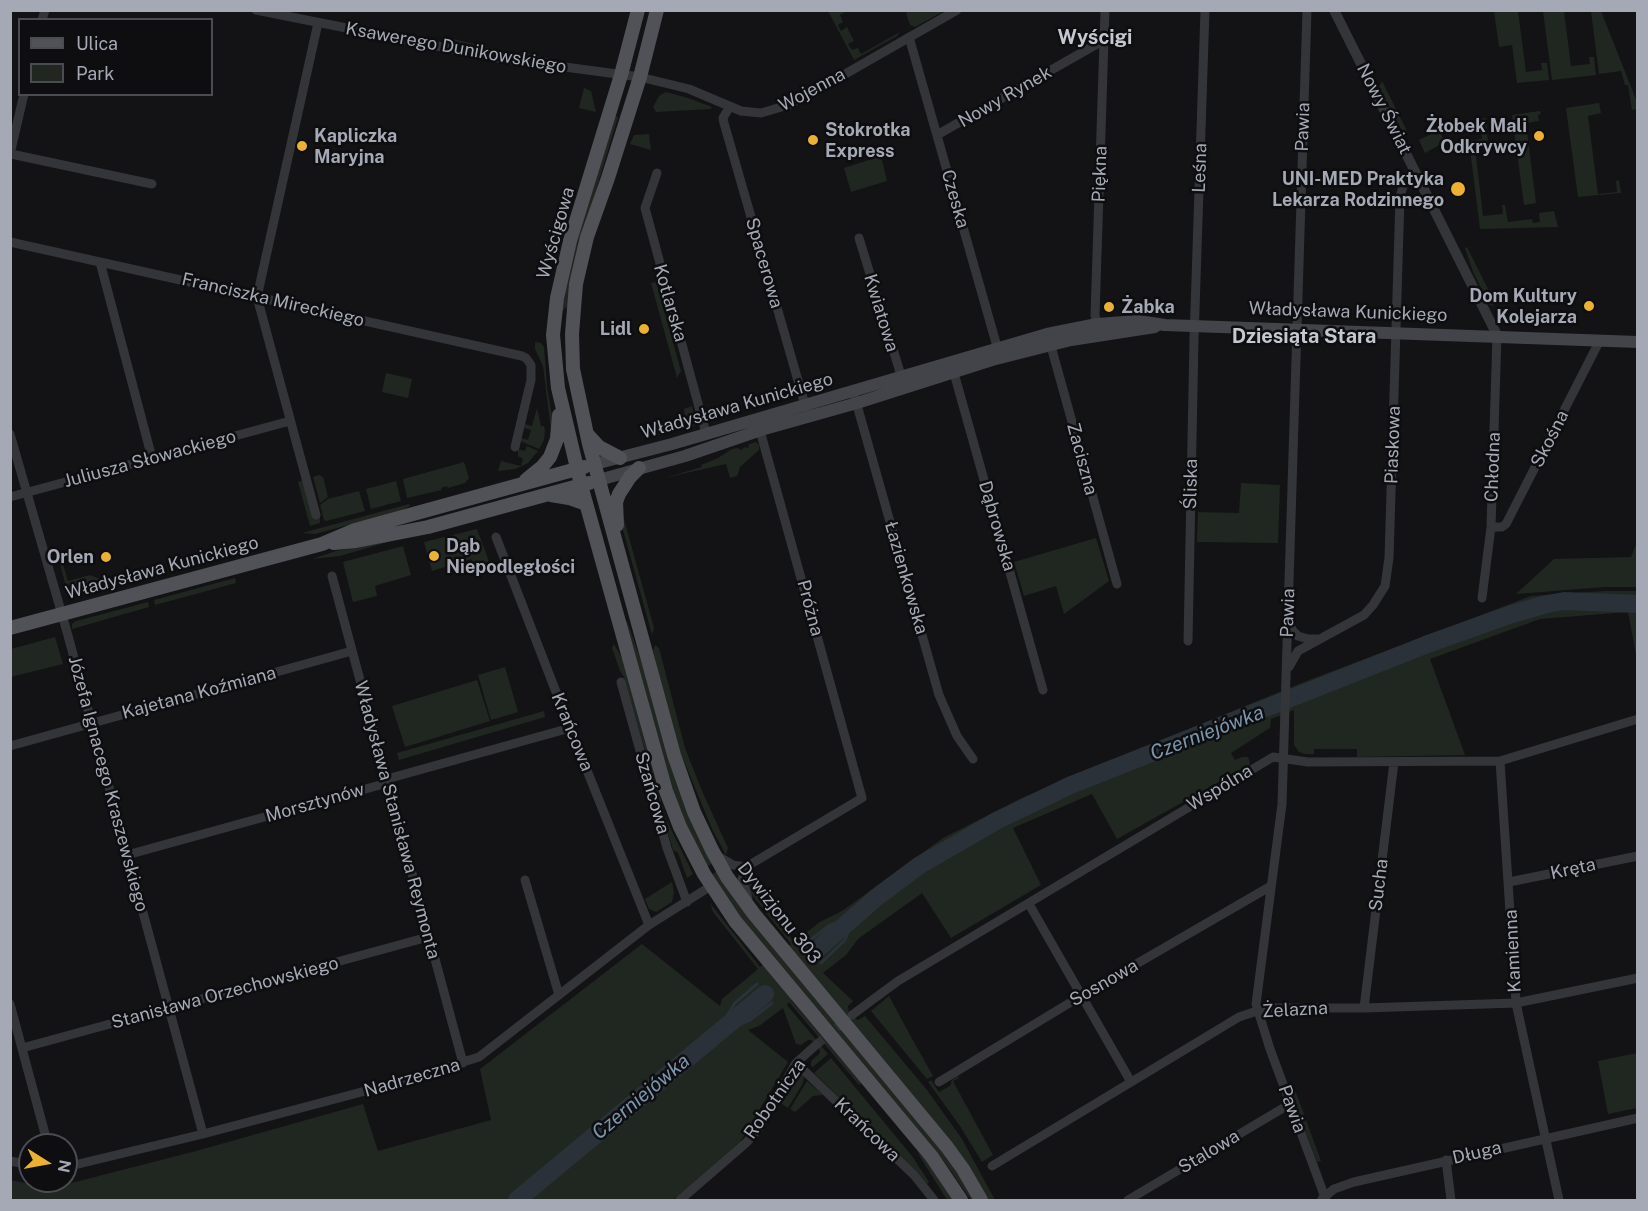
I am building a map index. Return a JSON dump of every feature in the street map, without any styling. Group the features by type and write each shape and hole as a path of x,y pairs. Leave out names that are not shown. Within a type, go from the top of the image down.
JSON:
{"main road":[{"name":"Wyścigowa","path":"576,469 560,401 554,352 557,298 570,241 621,75 638,10"},
{"name":"Wyścigowa","path":"595,464 585,431 573,369 572,334 575,292 587,237 640,77 657,10"},
{"name":"Władysława Kunickiego","path":"10,628 322,544 355,530 706,433 817,415 855,397 1097,324 1138,321 1165,325 1497,335 1638,342"},
{"name":"Władysława Kunickiego","path":"1049,339 1165,325"},
{"name":"Władysława Kunickiego","path":"322,544 356,541 428,527 599,480 685,456 805,405 855,397"},
{"path":"521,483 542,467 553,450 557,439 560,401"},
{"path":"585,431 599,447 620,458"},
{"name":"Dywizjonu 303","path":"595,464 680,773 694,812 712,850 727,877 754,914 947,1147 981,1200"},
{"path":"620,560 615,514 616,502 622,488 639,468"},
{"name":"Dywizjonu 303","path":"576,469 666,791 688,844 711,886 767,960 932,1157 961,1200"},
{"path":"548,494 586,504"}],"street":[{"name":"Ksawerego Dunikowskiego","path":"256,10 497,58 621,75"},
{"name":"Wojenna","path":"621,75 640,77 689,89 753,113 770,112 812,93 957,10"},
{"name":"Piękna","path":"1097,324 1095,315 1105,10"},
{"name":"Leśna","path":"1195,326 1205,10"},
{"name":"Pawia","path":"1307,10 1284,758 1281,812 1256,1004 1324,1200"},
{"name":"Nowy Świat","path":"1334,10 1497,335"},
{"path":"316,515 258,297 318,23"},
{"name":"Czeska","path":"909,37 995,354"},
{"name":"Nowy Rynek","path":"937,135 1104,40"},
{"path":"10,100 23,99 11,154 152,184"},
{"name":"Spacerowa","path":"730,106 723,118 724,123 805,405"},
{"name":"Piaskowa","path":"1286,679 1290,663 1298,651 1364,615 1385,586 1389,558 1401,189 1405,179 1415,171"},
{"name":"Kotlarska","path":"657,173 645,208 706,433"},
{"name":"Kwiatowa","path":"859,238 903,382"},
{"name":"Franciszka Mireckiego","path":"10,242 522,356 531,365 529,394 515,447"},
{"path":"100,262 152,458"},
{"path":"1097,324 1108,333"},
{"name":"Śliska","path":"1188,641 1195,326"},
{"name":"Chłodna","path":"1482,598 1491,527 1497,335"},
{"name":"Zaciszna","path":"1049,339 1117,584"},
{"name":"Skośna","path":"1491,527 1502,527 1506,524 1600,340"},
{"name":"Dąbrowska","path":"953,367 1043,690"},
{"name":"Łazienkowska","path":"855,397 939,695 957,736 973,759"},
{"path":"805,405 817,415"},
{"name":"Juliusza Słowackiego","path":"10,497 290,420"},
{"name":"Próżna","path":"747,867 862,798 759,424"},
{"name":"Józefa Ignacego Kraszewskiego","path":"10,434 92,723 203,1134"},
{"name":"Krańcowa","path":"496,537 649,925"},
{"name":"Władysława Stanisława Reymonta","path":"333,576 463,1063"},
{"path":"1288,619 1298,636 1319,639"},
{"name":"Kajetana Koźmiana","path":"10,746 352,651"},
{"name":"Szańcowa","path":"621,682 667,848 687,902"},
{"name":"Wspólna","path":"852,1015 898,981 1273,757 1308,762 1500,760 1638,719"},
{"name":"Morsztynów","path":"127,855 380,785 387,779 570,728"},
{"name":"Kamienna","path":"1500,760 1516,1003 1559,1200"},
{"name":"Sucha","path":"1364,1008 1394,762"},
{"path":"712,850 726,862 747,867 742,879 743,888 754,914"},
{"name":"Kręta","path":"1509,882 1638,856"},
{"path":"525,880 559,996"},
{"name":"Nadrzeczna","path":"78,1164 403,1082 479,1057 649,925 711,886"},
{"name":"Sosnowa","path":"939,1082 1081,996 1271,886"},
{"path":"1029,904 1131,1082"},
{"name":"Stanisława Orzechowskiego","path":"22,1048 428,937"},
{"name":"Żelazna","path":"992,1166 1239,1017 1257,1011 1271,1008 1364,1008 1516,1003 1638,978"},
{"path":"10,1004 45,1133"},
{"name":"Robotnicza","path":"680,1200 747,1142 759,1128 796,1063 816,1045"},
{"name":"Krańcowa","path":"796,1063 914,1174 931,1199"},
{"name":"Stalowa","path":"1128,1200 1290,1104"},
{"name":"Długa","path":"1324,1200 1334,1189 1354,1182 1638,1118"},
{"path":"1446,1160 1451,1200"}],"green space":[{"path":"828,11 847,11 840,15 843,22 838,25 841,31 847,27 854,41 848,44 852,50 858,48 861,54 900,32 897,36 854,60"},
{"path":"909,11 944,11 915,27 910,25 906,13"},
{"path":"1494,11 1518,11 1526,72 1542,70 1541,63 1547,63 1549,80 1517,83 1512,45 1499,47"},
{"path":"1543,11 1564,11 1571,66 1590,64 1589,57 1594,57 1596,75 1552,80"},
{"path":"1591,11 1601,11 1637,102 1637,109 1632,110 1628,85 1625,85 1621,71 1599,74"},
{"path":"453,39 555,60 511,56 456,45"},
{"path":"1382,81 1406,132 1400,128 1379,87"},
{"path":"584,88 591,91 596,112 579,108"},
{"path":"666,92 712,107 711,109 656,112 653,107 659,96"},
{"path":"1599,103 1601,113 1588,116 1598,194 1617,192 1616,181 1619,180 1621,193 1578,197 1566,108"},
{"path":"1540,111 1539,121 1526,123 1536,203 1524,205 1512,115"},
{"path":"615,116 618,117 579,247 568,306 561,312 569,268"},
{"path":"1486,118 1488,146 1475,148 1483,216 1503,214 1502,205 1505,205 1508,222 1532,219 1533,223 1540,222 1539,213 1554,211 1558,227 1480,229 1469,141 1482,139 1479,119"},
{"path":"1439,130 1445,142 1425,153 1419,140"},
{"path":"649,134 651,150 630,144 634,135"},
{"path":"881,156 887,181 851,192 844,168"},
{"path":"1467,247 1495,303 1493,306 1489,304 1473,272 1465,248"},
{"path":"656,282 681,371 677,378 651,283"},
{"path":"535,342 541,343 544,347 547,387 554,427 550,439 551,430 543,366 535,349"},
{"path":"386,373 412,379 408,398 382,392"},
{"path":"692,406 697,425 657,435 654,425 685,417 684,409"},
{"path":"537,408 541,426 544,426 545,431 544,440 539,449 520,441 521,438 528,440 531,430 524,428 525,424 532,426"},
{"path":"756,442 759,450 740,467 737,476 730,478 726,464 664,478 702,467 701,465 732,449 742,450"},
{"path":"527,446 538,451 528,463 515,469 498,471 501,461 521,466 523,459 518,456 518,449 525,451"},
{"path":"464,462 469,478 465,483 407,498 403,479"},
{"path":"319,475 323,477 328,497 320,503 313,477"},
{"path":"303,480 313,518 320,517 320,523 310,526 298,482"},
{"path":"396,481 401,501 371,509 366,489"},
{"path":"1241,483 1280,485 1278,543 1197,542 1198,512 1239,513"},
{"path":"359,491 365,511 324,520 320,505 328,499"},
{"path":"409,504 410,506 400,511 315,534 302,533"},
{"path":"622,512 654,628 652,635 620,519"},
{"path":"477,529 490,564 474,569 471,559 432,571 424,542"},
{"path":"1096,538 1109,581 1064,614 1056,586 1024,596 1014,562"},
{"path":"395,540 340,556 312,559 336,551"},
{"path":"1637,542 1637,587 1605,587 1516,594 1554,559 1631,557"},
{"path":"403,546 411,575 375,586 377,596 353,602 343,562"},
{"path":"61,555 64,558 62,561 68,581 90,575 107,582 68,594 58,556"},
{"path":"235,578 236,583 155,605 154,600"},
{"path":"1637,591 1637,660 1628,612 1540,619 1430,659 1465,755 1357,757 1357,749 1314,749 1314,754 1305,754 1299,752 1294,745 1294,710 1271,719 1270,728 1231,753 1235,760 1248,757 1249,765 1117,839 1092,794 1013,828 1041,885 951,938 922,893 858,939 846,955 823,973 853,1001 848,1006 849,1014 858,1020 865,1016 927,1090 962,1139 995,1200 988,1200 979,1184 947,1156 975,1200 971,1200 943,1160 800,992 791,1000 861,1083 859,1085 789,1002 787,1005 828,1054 813,1067 811,1066 811,1061 820,1053 819,1048 811,1040 801,1045 796,1044 783,1008 759,1026 748,1030 788,1062 740,1142 673,1200 11,1200 10,1180 18,1182 18,1193 78,1193 78,1181 363,1104 378,1151 491,1120 480,1069 642,944 720,1006 722,999 758,969 713,912 710,903 760,967 773,958 711,875 717,871 779,953 791,944 749,891 749,879 754,890 794,942 820,922 842,911 943,838 1024,797 1309,680 1531,596"},
{"path":"148,602 149,607 72,629 72,624 76,621"},
{"path":"627,621 713,863 706,867 672,794 624,622"},
{"path":"55,637 63,664 11,677 11,649"},
{"path":"614,644 623,660 666,819 693,874 687,878 678,853 673,850 624,677 612,648"},
{"path":"655,645 659,648 685,748 728,848 726,855 712,829 679,749 659,680 653,650"},
{"path":"505,667 518,712 491,720 478,675"},
{"path":"477,680 490,721 405,747 392,706"},
{"path":"544,711 545,717 399,760 397,753"},
{"path":"672,882 674,892 672,902 656,912 649,909 645,899"},
{"path":"889,996 933,1076 927,1079 871,1011"},
{"path":"1637,1053 1637,1108 1608,1114 1598,1061"},
{"path":"831,1058 912,1156 929,1182 927,1184 814,1073"},
{"path":"797,1074 804,1075 803,1083 788,1108 779,1102"},
{"path":"958,1076 959,1078 953,1081 993,1155 982,1162 960,1126 928,1082 931,1080 939,1092 950,1086 952,1080"},
{"path":"807,1081 823,1095 813,1096 795,1112 790,1109"},
{"path":"1293,1085 1321,1161 1317,1162 1290,1088"},
{"path":"917,1152 926,1160 953,1200 947,1200"}],"waterway":[{"name":"Czerniejówka","path":"813,953 877,897 920,865 998,820 1071,785 1428,644 1512,614 1564,601 1638,604"},
{"path":"805,944 830,925 853,917"},
{"path":"821,963 845,940 853,917"},
{"path":"714,1036 735,1003 757,984"},
{"name":"Czerniejówka","path":"517,1200 765,994"},
{"path":"715,1035 750,1020 772,1003"}],"tunnel":[{"path":"816,1045 848,1019"}],"place":[{"name":"Żłobek Mali Odkrywcy","path":"1539,136"},
{"name":"Stokrotka Express","path":"813,140"},
{"name":"Kapliczka Maryjna","path":"302,146"},
{"name":"UNI-MED Praktyka Lekarza Rodzinnego","path":"1458,189"},
{"name":"Dom Kultury Kolejarza","path":"1589,306"},
{"name":"Żabka","path":"1109,307"},
{"name":"Lidl","path":"644,329"},
{"name":"Dąb Niepodległości","path":"434,556"},
{"name":"Orlen","path":"106,557"}],"district":[{"name":"Wyścigi","path":"1095,38"},
{"name":"Dziesiąta Stara","path":"1304,337"}]}
